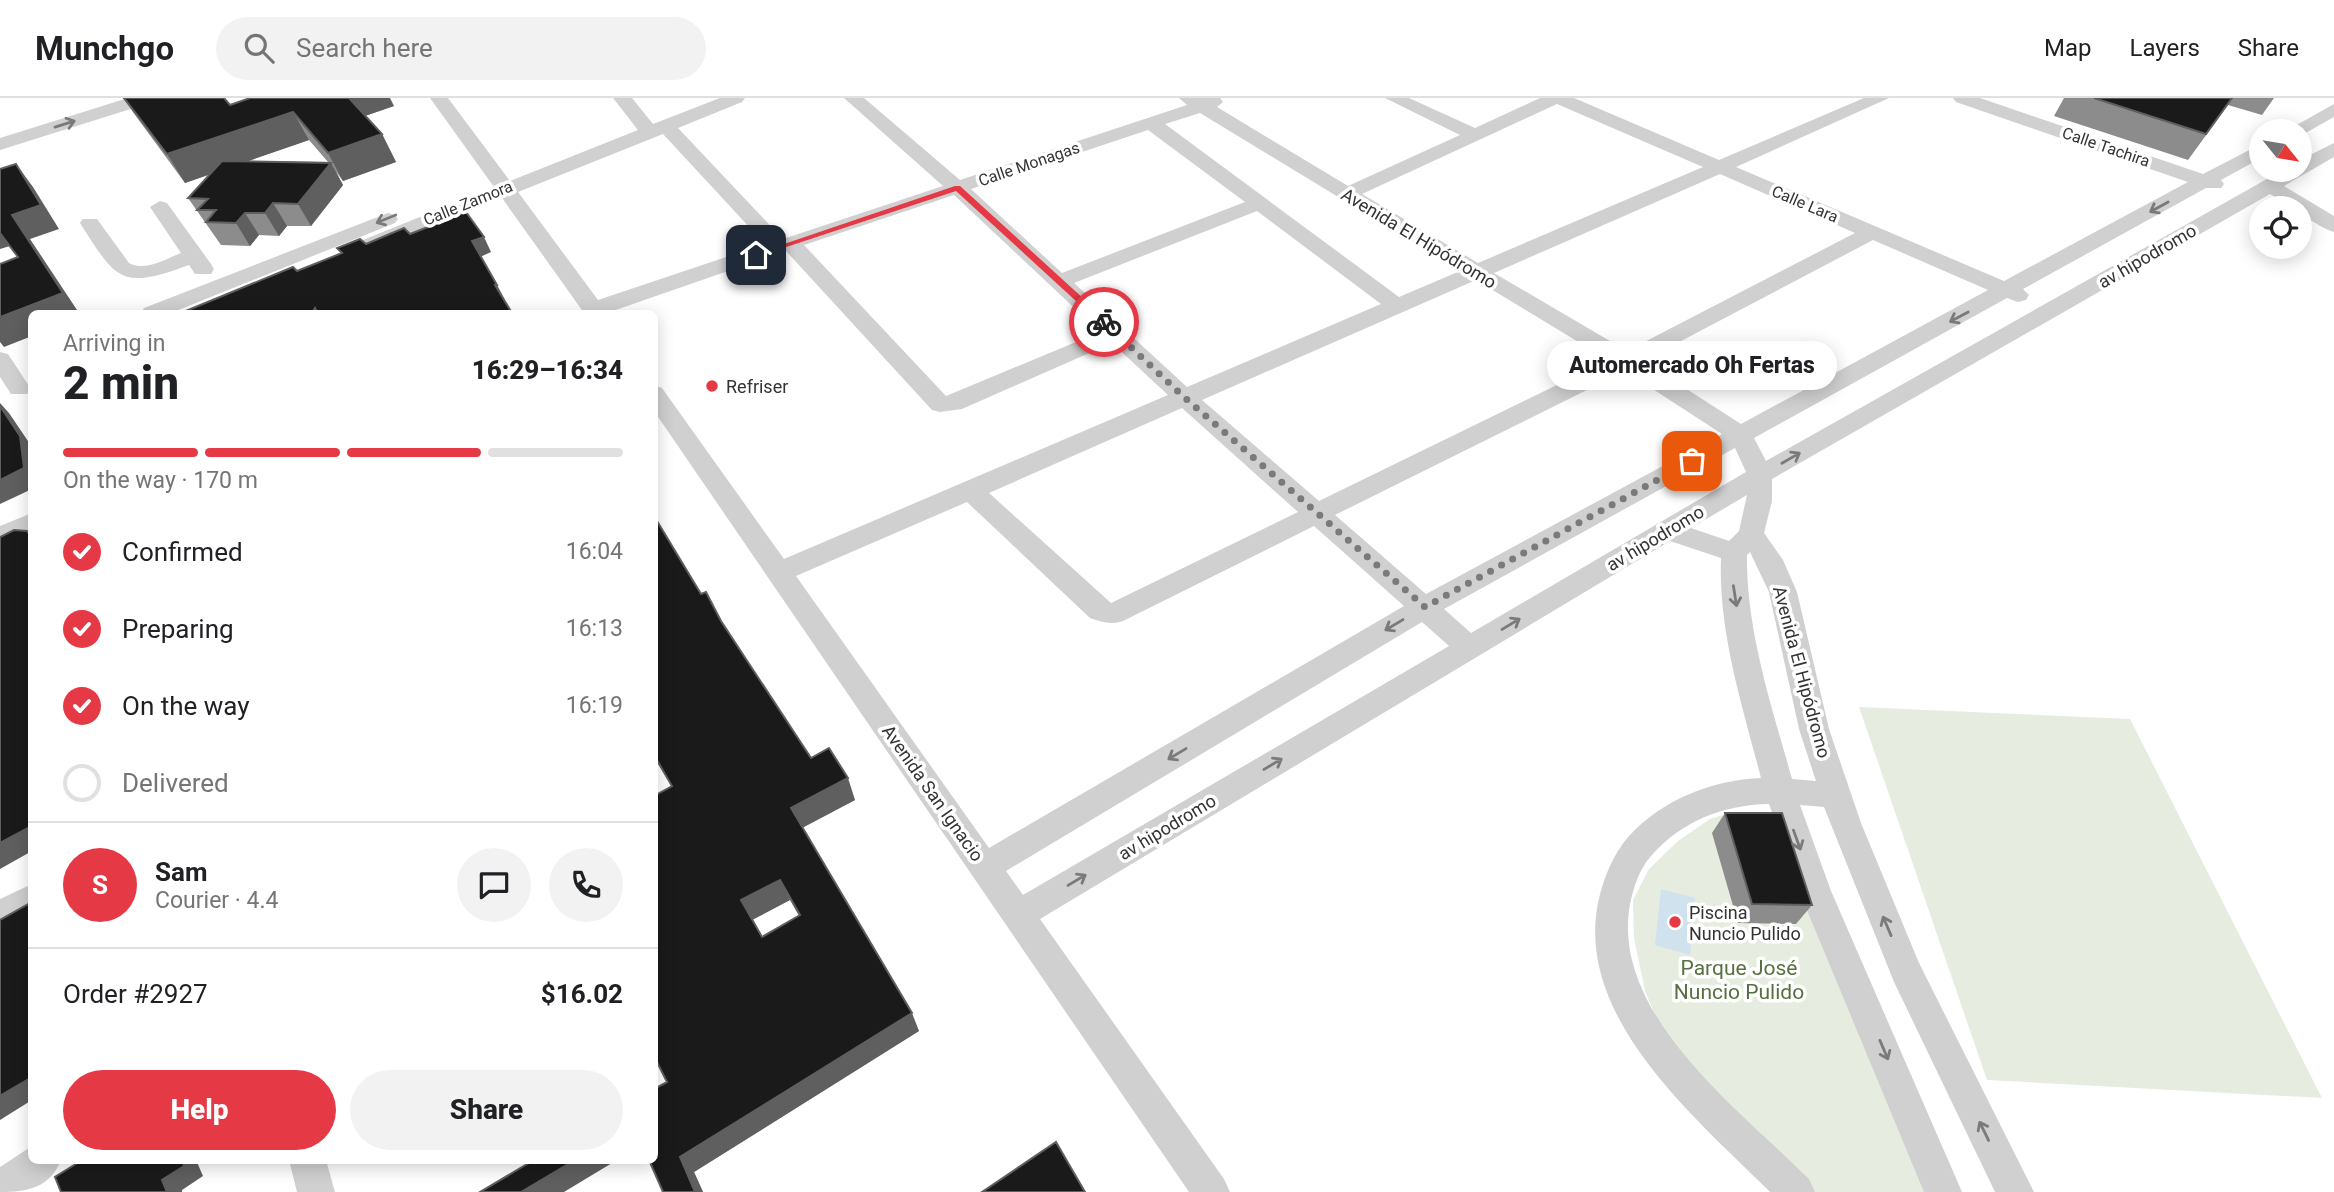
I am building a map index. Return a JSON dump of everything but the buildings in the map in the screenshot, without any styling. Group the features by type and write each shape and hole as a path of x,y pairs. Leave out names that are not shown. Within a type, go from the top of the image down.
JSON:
{"street":[{"path":"0,128 94,98"},
{"path":"0,144 147,98"},
{"path":"439,98 593,310"},
{"path":"622,98 785,245 940,404 954,404 1116,333"},
{"name":"Calle Zamora","path":"159,310 499,182 657,129 736,98"},
{"name":"Calle Monagas","path":"597,310 1151,123 1195,102 1226,98"},
{"path":"1394,98 1476,135"},
{"path":"1346,194 1557,98"},
{"name":"Calle Lara","path":"1557,98 2052,310"},
{"path":"778,573 1880,98"},
{"name":"Calle Tachira","path":"1962,98 2205,181 2271,186"},
{"path":"866,102 1184,397 1470,648"},
{"name":"Avenida El Hipódromo","path":"1195,102 1626,361 1741,435"},
{"path":"2312,122 2334,110"},
{"path":"1151,123 1398,306"},
{"name":"av hipodromo","path":"1018,915 1760,475 2334,149"},
{"name":"av hipodromo","path":"985,867 1425,607 2249,157"},
{"name":"Calle Zamora","path":"210,310 499,182"},
{"path":"2271,186 2334,205"},
{"path":"2271,186 2313,210 2334,226"},
{"path":"1060,281 1260,203"},
{"path":"159,206 192,256 221,285"},
{"path":"90,223 121,270 131,275 146,273 192,256"},
{"path":"970,490 1100,611 1113,614 1320,515 1626,361 1871,233"},
{"path":"10,379 28,366"},
{"name":"Avenida San Ignacio","path":"658,401 1211,1192"},
{"path":"1741,435 1760,475 1759,501 1742,544 1733,588 1751,682 1780,793 1815,891 1943,1192"},
{"path":"0,537 28,524"},
{"path":"1668,530 1742,544"},
{"name":"Avenida El Hipódromo","path":"1742,544 1770,560 1783,592 1814,729 1836,795 1906,971 2015,1192"},
{"path":"1796,1192 1658,1049 1626,996 1611,942 1610,917 1619,875 1627,859 1650,832 1681,813 1724,795 1836,795"},
{"path":"0,916 28,900"},
{"path":"0,1189 37,1164"},
{"path":"308,1164 316,1192"}],"green space":[{"path":"1859,707 2130,719 2322,1098 1987,1080"},
{"name":"Parque José Nuncio Pulido","path":"1733,812 1759,816 1779,830 1932,1192 1812,1192 1779,1162 1662,1031 1645,991 1634,938 1633,900 1649,869 1678,841 1710,819"}],"water":[{"name":"Piscina Nuncio Pulido","path":"1661,889 1695,898 1690,955 1655,945"}],"way so far":[{"path":"1104,322 1184,397 1425,607 1692,461"}],"place":[{"name":"Refriser","path":"712,386"},
{"name":"Automercado Oh Fertas","path":"1692,461"},
{"name":"Piscina Nuncio Pulido","path":"1675,922"}],"route":[{"path":"756,255 958,188 1104,322"}]}
